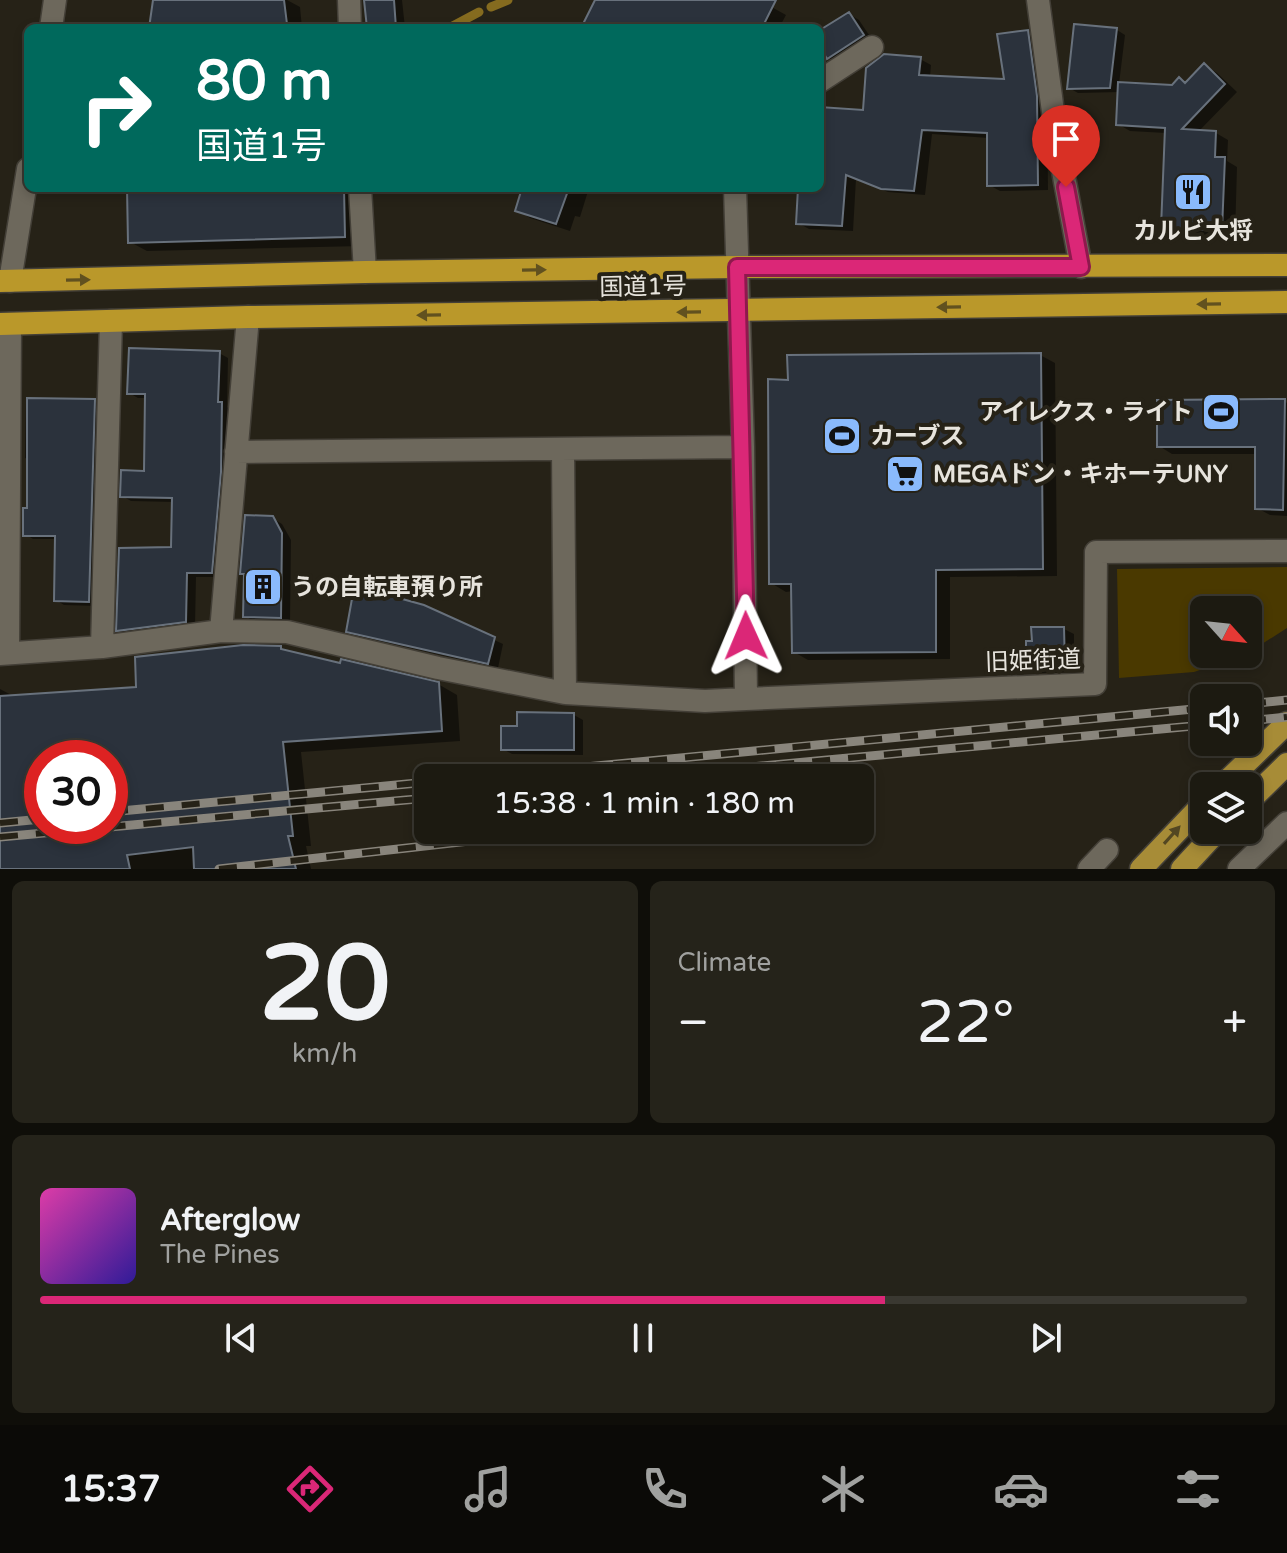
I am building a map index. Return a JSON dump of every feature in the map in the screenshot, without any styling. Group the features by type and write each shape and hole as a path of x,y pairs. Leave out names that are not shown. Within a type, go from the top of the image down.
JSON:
{"highway":[{"name":"国道1号","path":"5,281 737,267 1287,265"},
{"name":"国道1号","path":"5,324 248,317 1287,302"}],"main road":[{"path":"1236,772 1287,723"},
{"path":"1262,788 1287,764"},
{"path":"1141,869 1190,818"},
{"path":"1182,869 1205,844"}],"street":[{"path":"52,24 55,0"},
{"path":"349,0 350,24"},
{"path":"1038,0 1056,134 1081,267"},
{"path":"824,78 872,47"},
{"path":"5,281 24,188"},
{"path":"360,192 365,272"},
{"path":"5,324 4,653 102,647 221,631 287,632 438,668 565,693 705,701 746,699 743,447 735,192"},
{"path":"221,631 248,317"},
{"path":"102,647 111,321"},
{"path":"236,452 743,447"},
{"path":"563,449 565,693"},
{"name":"旧姫街道","path":"746,699 1095,684 1096,552 1287,551"},
{"path":"1239,869 1287,823"},
{"path":"1089,869 1107,850"}],"shaded area":[{"path":"1287,567 1287,628 1262,644 1262,596 1190,596 1190,668 1206,668 1194,672 1119,678 1117,569"}],"building":[{"path":"153,0 284,0 287,24 150,24"},
{"path":"364,0 394,0 396,24 367,24"},
{"path":"595,0 776,0 764,24 583,24"},
{"path":"849,12 864,35 827,59 824,54 824,28"},
{"path":"1074,24 1117,28 1110,88 1067,89"},
{"path":"1028,30 1037,96 1038,185 987,186 987,133 922,130 914,191 881,189 846,175 842,226 796,224 798,192 824,192 824,107 863,110 866,68 884,54 921,57 919,75 1004,79 997,34"},
{"path":"1204,63 1225,84 1182,129 1216,131 1215,157 1225,157 1222,230 1161,228 1165,128 1116,125 1118,82 1172,85 1179,77 1185,83"},
{"path":"127,192 344,192 345,237 128,243"},
{"path":"521,192 568,192 556,224 515,211"},
{"path":"129,348 220,351 218,402 222,402 221,472 212,573 187,573 186,622 116,631 119,548 171,547 172,498 120,497 121,470 144,471 145,394 127,394"},
{"name":"MEGAドン・キホーテUNY","path":"1041,353 1043,569 936,570 936,652 792,653 791,584 769,584 768,379 788,380 787,355"},
{"path":"27,398 95,399 89,602 54,601 55,536 23,536 23,508 27,508"},
{"path":"1285,399 1283,510 1255,509 1255,447 1157,447 1157,400"},
{"name":"うの自転車預り所","path":"245,515 273,516 282,533 281,618 243,617 244,574 240,574"},
{"path":"355,582 424,605 495,637 488,664 346,632"},
{"path":"1031,627 1064,627 1065,668 1026,668 1026,641 1032,641"},
{"path":"243,645 281,646 281,649 340,663 341,659 439,682 442,731 283,742 293,836 288,836 296,869 194,869 193,847 127,855 130,869 0,869 0,696 136,687 135,657"},
{"path":"517,712 574,713 574,750 501,750 501,726 517,726"}],"waterway":[{"path":"491,7 508,0"},
{"path":"456,24 479,12"}],"railway":[{"path":"1262,703 1287,700"},
{"path":"617,764 1190,709"},
{"path":"1262,720 1287,717"},
{"path":"784,764 1190,726"},
{"path":"128,810 414,783"},
{"path":"0,837 414,799"},
{"path":"0,823 24,821"},
{"path":"219,869 442,844"}],"place":[{"name":"カルビ大将","path":"1193,192"},
{"name":"アイレクス・ライト","path":"1221,412"},
{"name":"カーブス","path":"842,436"},
{"name":"MEGAドン・キホーテUNY","path":"905,474"},
{"name":"うの自転車預り所","path":"263,587"}],"route":[{"path":"746,636 737,267 1081,267 1066,187"}]}
